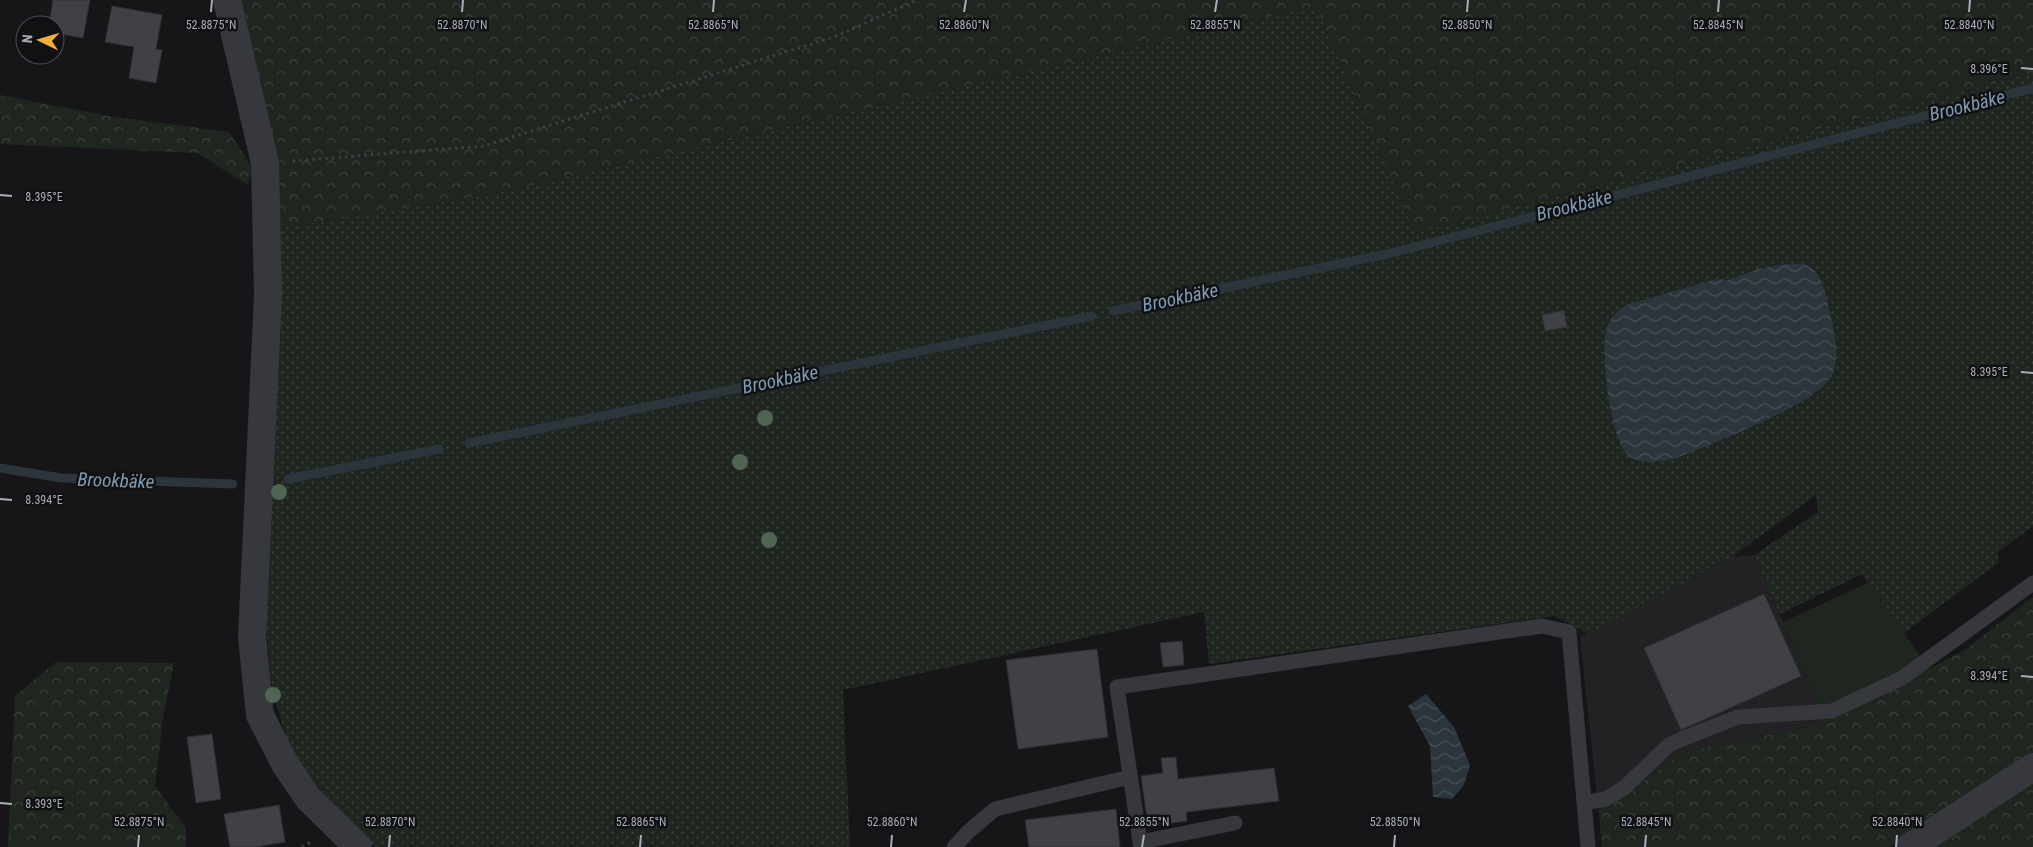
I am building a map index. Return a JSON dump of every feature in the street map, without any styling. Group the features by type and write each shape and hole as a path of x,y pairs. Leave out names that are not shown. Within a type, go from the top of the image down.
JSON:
{"street":[{"path":"227,0 265,163 268,295 252,637 260,715 285,764 308,798 358,847"},
{"path":"1910,847 2033,767"}],"lane":[{"path":"1584,803 1606,799 1624,788 1670,746 1682,739 1738,718 1832,711 1902,678 2033,583"},
{"path":"1235,823 1140,844 1117,687 1542,626 1568,632 1588,847"},
{"path":"954,847 995,809 1130,777"}],"path":[{"path":"265,163 483,146 834,37 917,0"}],"shaded area":[{"path":"1754,555 1827,723 1680,753 1599,815 1580,637 1732,557"}],"green space":[{"path":"236,0 2033,0 2033,73 1415,233 1316,6 493,194 280,228"},
{"path":"1316,6 1415,233 2033,73 2033,526 1998,552 1998,563 1904,633 1862,574 1780,614 1754,555 1818,512 1816,495 1732,557 1588,634 1555,616 1209,664 1204,612 843,690 850,847 375,847 318,787 294,755 283,727 272,688 266,627 280,228 493,194"},
{"path":"0,95 108,116 229,132 252,167 248,185 197,153 0,144"},
{"path":"1869,582 1929,669 1827,723 1783,622"},
{"path":"2033,597 2033,755 1890,847 1602,847 1599,815 1680,753 1827,723 1963,651"},
{"path":"56,662 174,663 163,718 155,786 186,828 186,847 8,847 15,696"},
{"path":"2033,778 2033,847 1928,847"}],"water":[{"path":"1787,264 1804,264 1811,267 1821,280 1835,338 1836,357 1832,375 1823,386 1786,410 1679,457 1648,462 1630,457 1623,449 1617,435 1612,418 1606,377 1606,331 1613,316 1626,305 1716,279 1728,280 1759,269"},
{"path":"1426,694 1454,727 1470,765 1464,785 1452,799 1433,797 1430,746 1408,706"}],"building":[{"path":"53,0 90,0 83,38 65,35 65,15 51,15"},
{"path":"112,6 162,15 156,49 162,50 156,83 129,78 134,47 105,42"},
{"path":"1564,310 1567,327 1545,331 1542,315"},
{"path":"1764,594 1801,676 1681,730 1644,648"},
{"path":"1182,641 1184,665 1163,667 1160,643"},
{"path":"1097,649 1108,737 1018,749 1006,660"},
{"path":"212,734 221,799 196,803 187,737"},
{"path":"1176,757 1178,779 1274,768 1279,801 1186,812 1187,821 1148,826 1141,776 1163,773 1161,758"},
{"path":"279,805 285,842 256,847 230,847 224,814"},
{"path":"1116,809 1120,847 1029,847 1025,820"}],"waterway":[{"name":"Brookbäke","path":"1113,311 1387,254 2033,88"},
{"name":"Brookbäke","path":"469,443 1092,316"},
{"name":"Brookbäke","path":"288,479 439,449"},
{"name":"Brookbäke","path":"0,468 61,478 233,484"}]}
